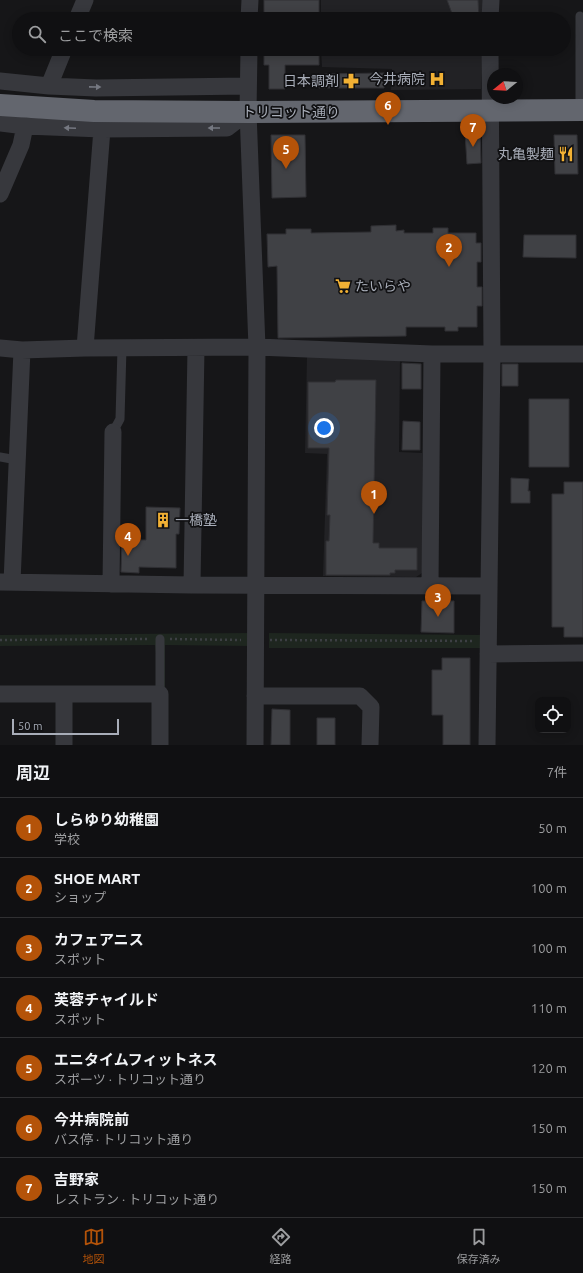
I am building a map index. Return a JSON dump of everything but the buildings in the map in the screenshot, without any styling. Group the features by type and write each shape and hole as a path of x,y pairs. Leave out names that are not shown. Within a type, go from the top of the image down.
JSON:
{"highway":[{"name":"トリコット通り","path":"0,105 94,111 248,112 582,110"}],"street":[{"path":"80,12 85,0"},
{"path":"249,12 250,0"},
{"path":"490,0 490,12"},
{"path":"49,86 61,56"},
{"path":"249,56 248,112 257,347 255,745"},
{"path":"487,745 492,354 490,56"},
{"path":"0,80 49,86 96,88 248,86"},
{"path":"0,123 25,126 102,129 227,128 248,112"},
{"path":"0,194 21,145 25,126"},
{"path":"85,348 102,129"},
{"path":"0,348 22,350 257,347 432,354 583,354"},
{"path":"192,585 196,348"},
{"path":"22,350 17,460 6,582 192,585 256,584 489,586"},
{"path":"430,585 432,354"},
{"path":"111,584 113,432"},
{"path":"488,654 583,653"},
{"path":"0,694 160,694 160,745"},
{"path":"64,694 64,745"},
{"path":"255,696 360,696 371,708 370,745"}],"lane":[{"path":"580,16 582,110"},
{"path":"113,432 120,419 122,348"},
{"path":"0,457 17,460"},
{"path":"160,639 160,694"}],"path":[{"path":"0,640 242,640"},
{"path":"270,640 476,641"}],"shaded area":[{"path":"321,0 483,0 483,12 321,12"},
{"name":"今井病院","path":"321,56 482,56 481,89 391,90 392,69 322,67"},
{"path":"307,356 400,358 399,452 422,453 422,573 416,577 323,576 327,454 305,453"},
{"path":"249,633 249,646 165,645 165,688 160,688 155,645 0,646 0,635"},
{"path":"269,633 483,635 483,648 269,648"}],"place":[{"name":"今井病院","path":"437,79"},
{"name":"日本調剤","path":"351,81"},
{"name":"今井病院前","path":"388,125"},
{"name":"吉野家","path":"473,147"},
{"name":"丸亀製麺","path":"566,154"},
{"name":"エニタイムフィットネス","path":"286,169"},
{"name":"SHOE MART","path":"449,267"},
{"name":"たいらや","path":"343,286"},
{"name":"しらゆり幼稚園","path":"374,514"},
{"name":"一橋塾","path":"163,520"},
{"name":"芙蓉チャイルド","path":"128,556"},
{"name":"カフェアニス","path":"438,617"}]}
